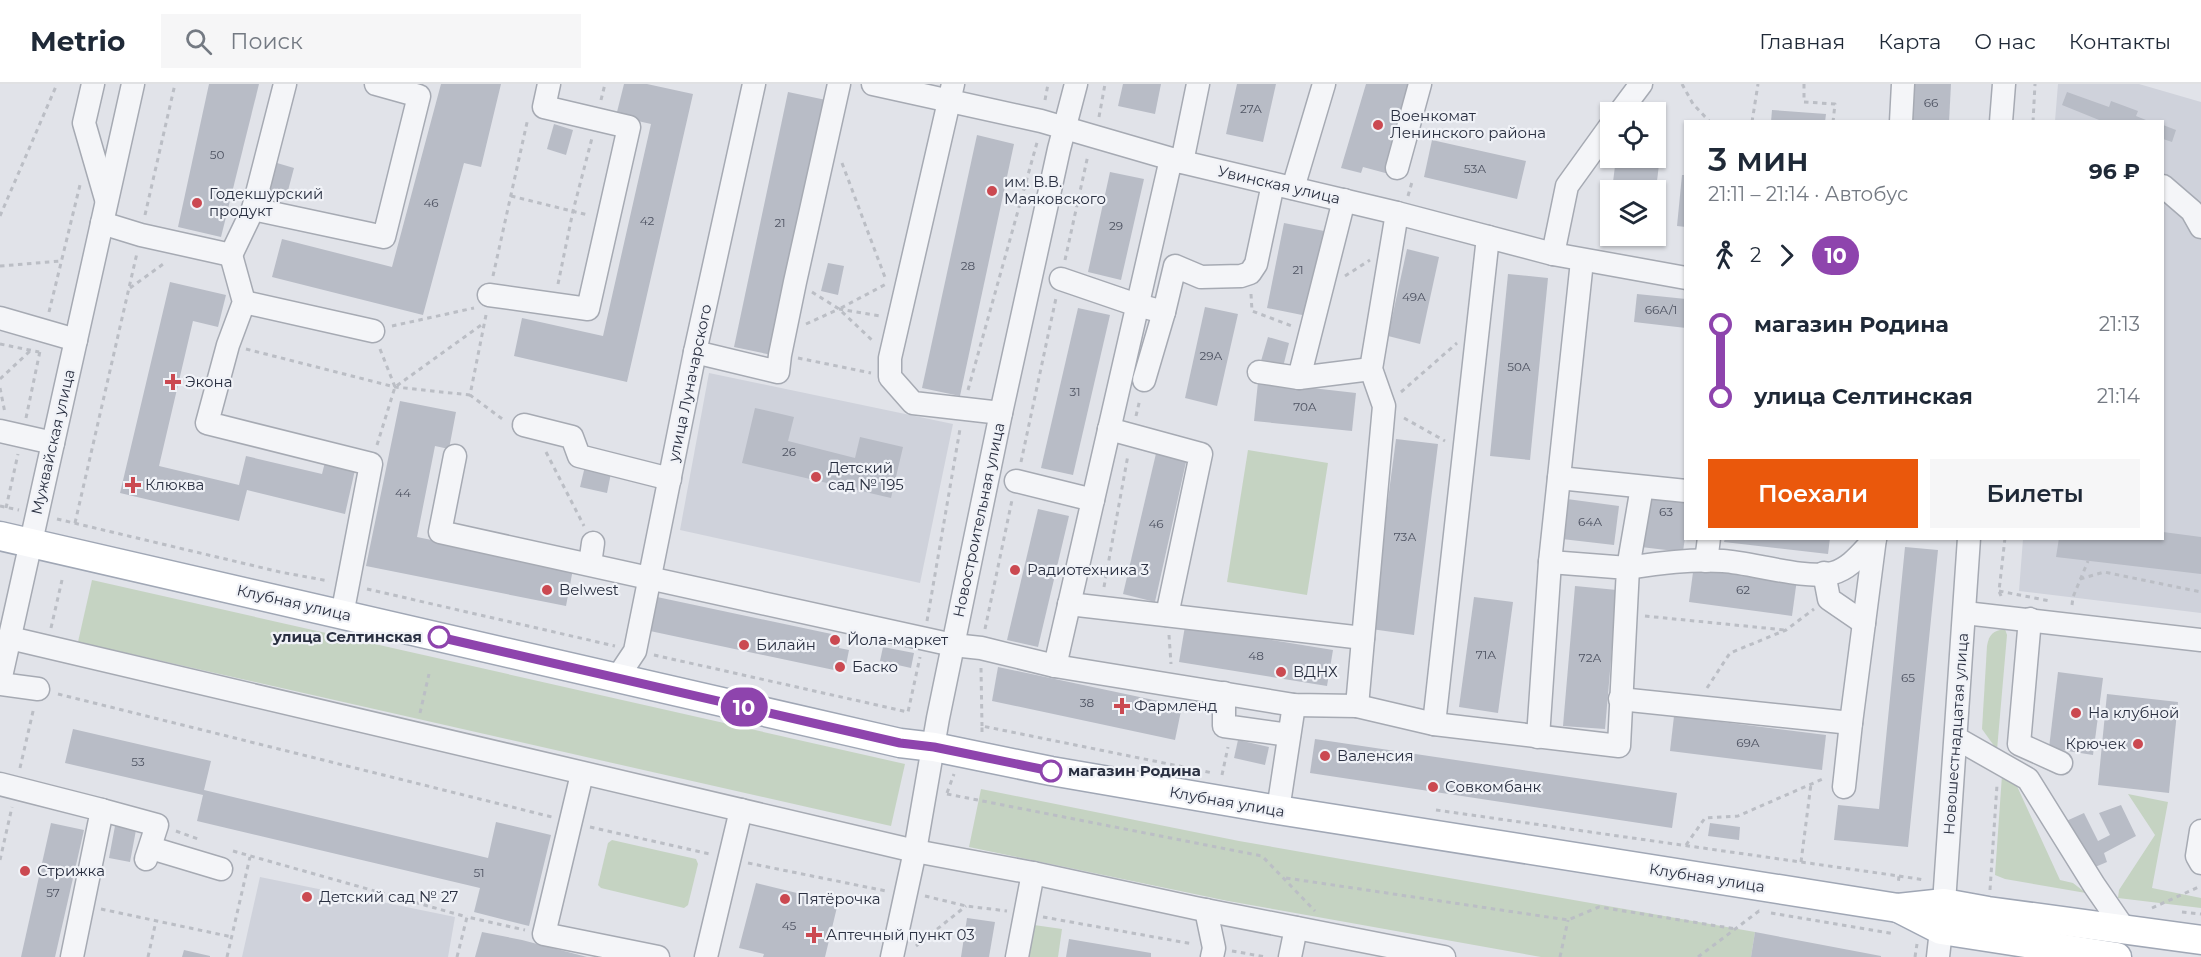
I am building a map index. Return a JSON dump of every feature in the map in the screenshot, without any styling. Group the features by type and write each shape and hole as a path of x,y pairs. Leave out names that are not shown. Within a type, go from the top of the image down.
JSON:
{"main road":[{"name":"Клубная улица","path":"0,536 900,743 934,747 1051,771 1278,810 1898,908 1941,930 2121,944 2201,940"}],"street":[{"name":"Мужвайская улица","path":"93,84 84,123 104,213"},
{"name":"Мужвайская улица","path":"0,683 133,84"},
{"path":"285,84 253,209 231,255 244,302 228,345 207,423 371,464 342,615"},
{"path":"253,209 384,237 419,96 376,84"},
{"path":"489,300 554,304 588,309 629,127 544,107 549,84"},
{"name":"улица Луначарского","path":"618,678 635,651 695,352 754,84"},
{"path":"695,352 778,372 795,282 839,84"},
{"name":"Увинская улица","path":"873,84 952,92 1094,137 1177,160 1397,213 1582,261 1684,278"},
{"name":"Новостроительная улица","path":"901,954 915,851 938,718 1001,413 1076,84"},
{"path":"1055,666 1137,305 1198,84"},
{"path":"1144,380 1175,266 1202,277 1241,276 1250,273 1256,264 1283,186 1324,84"},
{"path":"1397,168 1420,84"},
{"path":"1628,102 1641,84"},
{"path":"1901,120 1903,84"},
{"path":"2001,120 2004,84"},
{"path":"952,92 890,367 913,403 1001,413"},
{"path":"1553,254 1567,186 1600,140"},
{"path":"2164,187 2192,211 2201,228"},
{"path":"1299,378 1344,201"},
{"path":"104,213 141,235 231,255"},
{"path":"1357,706 1384,406 1371,369 1397,213"},
{"path":"1434,724 1488,237"},
{"path":"1539,737 1550,562 1582,261"},
{"path":"1061,279 1164,312"},
{"path":"244,302 373,331"},
{"path":"0,318 42,342 76,340"},
{"path":"1259,372 1299,378 1371,369"},
{"path":"515,424 572,437 579,456 670,479"},
{"path":"1109,429 1201,454 1167,615"},
{"path":"11,434 53,443"},
{"path":"455,456 440,532 592,554 649,578 953,645 981,648 1055,666 1294,705 1357,706 1434,724 1619,747 1628,568 1642,487"},
{"path":"1559,478 1684,491"},
{"path":"1016,482 1093,500"},
{"path":"1550,562 1628,568 1680,560 1708,550 1725,561 1810,574 1832,573 1850,565 1874,540"},
{"path":"1845,778 1875,540"},
{"name":"Новошестнадцатая улица","path":"1941,930 1969,540"},
{"path":"1824,573 1829,599 1864,623"},
{"path":"1069,604 1363,638"},
{"path":"1965,612 2201,640"},
{"path":"2030,619 2019,744 2061,763"},
{"path":"10,638 915,851 1444,957"},
{"path":"0,683 38,689"},
{"path":"1224,693 1224,726 1289,735"},
{"path":"1620,699 1851,723"},
{"path":"1278,810 1294,705"},
{"path":"1956,738 2028,779 2094,885 2121,944"},
{"path":"582,774 544,934 658,957"},
{"path":"8,786 157,825 149,853 221,869"},
{"path":"75,956 81,905 102,810"},
{"path":"706,957 741,810"},
{"path":"2201,831 2197,856 2201,863"},
{"path":"1017,957 1033,873"},
{"path":"1206,910 1213,953"},
{"path":"1290,957 1296,928"}],"path":[{"path":"0,216 57,84"},
{"path":"75,523 175,84"},
{"path":"554,304 573,211 605,84"},
{"path":"982,726 981,648 1086,159 1094,137 1105,84"},
{"path":"1682,84 1693,104 1708,120"},
{"path":"1752,120 1758,84"},
{"path":"1804,84 1804,102 1835,104 1833,120"},
{"path":"2033,120 2035,84"},
{"path":"470,395 528,118"},
{"path":"839,309 899,319 842,163"},
{"path":"6,508 11,434 42,342 82,175"},
{"path":"511,196 608,220"},
{"path":"128,289 188,246"},
{"path":"1321,291 1392,246"},
{"path":"0,266 61,261"},
{"path":"782,344 839,309 910,272"},
{"path":"1250,273 1252,310 1310,333"},
{"path":"795,282 839,309 890,367"},
{"path":"395,387 373,331 489,300"},
{"path":"371,464 395,387 485,322"},
{"path":"1464,452 1384,406 1478,324"},
{"path":"0,379 42,342"},
{"path":"0,344 30,351"},
{"path":"782,344 890,367"},
{"path":"228,345 395,387 470,395 515,424"},
{"path":"1101,608 1131,435 1144,380"},
{"path":"538,446 546,452 592,554"},
{"path":"0,506 280,572 348,585 908,712"},
{"path":"2072,605 2088,561"},
{"path":"2080,579 2104,572 2201,592"},
{"path":"47,647 62,580"},
{"path":"1694,707 1730,653 1786,630 1829,599"},
{"path":"1625,614 1786,630"},
{"path":"1167,615 1173,685"},
{"path":"415,733 429,674"},
{"path":"0,860 8,786 38,689 570,822 869,889"},
{"path":"1222,775 1231,727"},
{"path":"1686,845 1706,818 1738,816 1811,784 1845,778"},
{"path":"1801,862 1811,784"},
{"path":"947,794 1262,856 1315,911"},
{"path":"227,957 250,857 467,917 544,934"},
{"path":"1284,878 1568,920 1599,908 1736,929"},
{"path":"2152,908 2201,886"},
{"path":"923,896 966,906 1025,914 1213,953 1266,957"},
{"path":"81,905 232,937"},
{"path":"901,954 966,906"},
{"path":"457,957 467,917"},
{"path":"1560,957 1568,920"},
{"path":"148,957 156,921"},
{"path":"1908,939 1917,944 1915,957"}],"shaded area":[{"path":"2058,84 2139,84 2201,102 2201,613 2019,591 2023,540 2164,540 2164,120 2055,120"},
{"name":"Детский сад № 195","path":"709,373 953,424 920,583 680,530"},
{"name":"Детский сад № 27","path":"260,877 455,917 448,957 242,957"}],"green space":[{"path":"1248,450 1328,463 1307,595 1227,582"},
{"path":"92,580 905,764 891,826 78,642"},
{"path":"2005,629 2007,635 1997,750 1982,729 1987,646 1992,634"},
{"path":"2002,775 2016,784 2060,880 2073,883 2086,893 2005,879 1995,875"},
{"path":"981,789 1239,841 1755,932 1751,957 1541,957 1228,901 969,847"},
{"path":"2128,794 2168,802 2152,888 2201,898 2201,908 2118,898 2119,890 2155,835"},
{"path":"612,840 696,859 698,864 688,905 684,908 601,888 598,885 608,843"},
{"path":"1027,924 1062,929 1058,957 1022,957"}],"building":[{"path":"209,84 259,84 221,237 178,227"},
{"path":"441,84 501,84 481,167 464,163 423,315 272,277 282,239 392,267"},
{"path":"624,84 647,84 693,94 627,382 514,356 522,318 603,336 651,124 616,116"},
{"path":"1123,84 1161,84 1155,114 1118,106"},
{"path":"1237,84 1276,84 1263,142 1226,134"},
{"name":"Военкомат Ленинского района","path":"1366,84 1412,84 1389,174 1363,167 1361,173 1341,168"},
{"path":"1913,84 1951,84 1949,120 1911,120"},
{"path":"788,92 826,100 772,355 734,347"},
{"path":"2067,92 2109,107 2111,101 2138,111 2136,116 2146,120 2099,120 2062,105"},
{"path":"1772,110 1826,114 1825,120 1771,120"},
{"path":"554,124 573,130 566,155 547,149"},
{"path":"2164,125 2176,130 2172,142 2164,139"},
{"path":"977,135 1014,144 960,396 922,388"},
{"path":"1432,140 1526,161 1517,199 1424,177"},
{"path":"277,163 294,168 286,198 268,193"},
{"path":"1615,168 1659,168 1657,180 1613,180"},
{"path":"1110,172 1144,179 1121,280 1088,272"},
{"path":"1682,175 1684,175 1684,227 1677,226"},
{"path":"1284,223 1329,232 1312,317 1267,308"},
{"path":"1407,249 1439,257 1420,344 1388,336"},
{"path":"828,263 844,266 838,295 821,291"},
{"path":"1508,274 1548,278 1530,460 1490,456"},
{"path":"170,282 226,295 218,327 193,321 159,466 239,485 246,456 322,474 325,462 355,470 345,514 247,490 239,521 120,493"},
{"path":"1637,294 1684,299 1684,328 1634,322"},
{"path":"1205,307 1238,314 1217,406 1185,398"},
{"path":"1078,308 1110,315 1073,475 1041,468"},
{"path":"1268,337 1289,343 1283,367 1261,361"},
{"path":"1258,382 1356,393 1352,431 1254,421"},
{"path":"400,401 456,412 449,449 435,446 417,537 573,569 566,606 366,566"},
{"path":"755,408 794,417 788,441 855,458 860,437 903,447 891,498 742,463"},
{"path":"1396,439 1438,444 1414,635 1371,629"},
{"path":"1158,445 1188,453 1155,602 1123,594"},
{"path":"586,462 612,468 607,493 580,487"},
{"path":"1648,489 1684,493 1683,552 1641,547"},
{"path":"1567,499 1619,506 1614,545 1562,539"},
{"path":"1038,509 1069,516 1038,647 1007,640"},
{"path":"2164,532 2201,537 2201,574 2056,557 2059,540 2164,540"},
{"path":"1724,540 1830,540 1828,554 1724,542"},
{"path":"1905,547 1938,550 1908,847 1834,840 1838,805 1879,809"},
{"path":"1694,565 1797,579 1792,616 1689,602"},
{"path":"1575,586 1617,590 1605,729 1563,726"},
{"path":"657,597 841,636 839,648 849,650 845,670 835,667 834,670 650,631"},
{"path":"1474,597 1513,602 1498,713 1459,707"},
{"path":"1185,626 1333,650 1327,686 1179,662"},
{"path":"883,647 914,653 911,668 880,661"},
{"path":"998,667 1182,706 1175,740 992,701"},
{"name":"На клубной","path":"2058,672 2103,678 2093,755 2049,748"},
{"name":"Крючек","path":"2107,694 2178,702 2169,793 2098,785"},
{"path":"1674,716 1826,735 1822,770 1670,751"},
{"path":"73,729 211,761 204,790 488,858 496,822 551,835 529,926 474,912 480,888 197,821 203,795 65,763"},
{"path":"1315,739 1677,793 1672,828 1310,773"},
{"path":"1238,740 1269,747 1265,765 1234,758"},
{"path":"2121,805 2136,836 2104,853 2107,862 2088,870 2064,822 2084,813 2098,841 2110,835 2099,813"},
{"path":"51,823 84,830 55,957 21,957"},
{"path":"1710,823 1740,827 1739,840 1708,836"},
{"path":"115,826 136,830 130,862 109,858"},
{"path":"756,883 838,903 825,957 763,957 764,954 739,948"},
{"path":"967,918 995,922 989,957 961,957"},
{"path":"482,932 522,940 587,957 475,957"},
{"path":"1755,932 1881,956 1881,957 1751,957"},
{"path":"1069,939 1151,953 1151,957 1066,957"},
{"path":"184,950 210,956 210,957 182,957"}],"bus line":[{"name":"10","path":"439,637 900,743 934,747 1051,771"}],"place":[{"name":"Военкомат Ленинского района","path":"1378,125"},
{"name":"им. В.В. Маяковского","path":"992,191"},
{"name":"Годекшурский продукт","path":"197,203"},
{"name":"Экона","path":"173,382"},
{"name":"Детский сад № 195","path":"816,477"},
{"name":"Клюква","path":"133,485"},
{"name":"Радиотехника 3","path":"1015,570"},
{"name":"Belwest","path":"547,590"},
{"name":"улица Селтинская","path":"439,637"},
{"name":"Йола-маркет","path":"835,640"},
{"name":"Билайн","path":"744,645"},
{"name":"Баско","path":"840,667"},
{"name":"ВДНХ","path":"1281,672"},
{"name":"Фармленд","path":"1122,706"},
{"name":"На клубной","path":"2076,713"},
{"name":"Крючек","path":"2138,744"},
{"name":"Валенсия","path":"1325,756"},
{"name":"магазин Родина","path":"1051,771"},
{"name":"Совкомбанк","path":"1433,787"},
{"name":"Стрижка","path":"25,871"},
{"name":"Детский сад № 27","path":"307,897"},
{"name":"Пятёрочка","path":"785,899"},
{"name":"Аптечный пункт 03","path":"814,935"}]}
